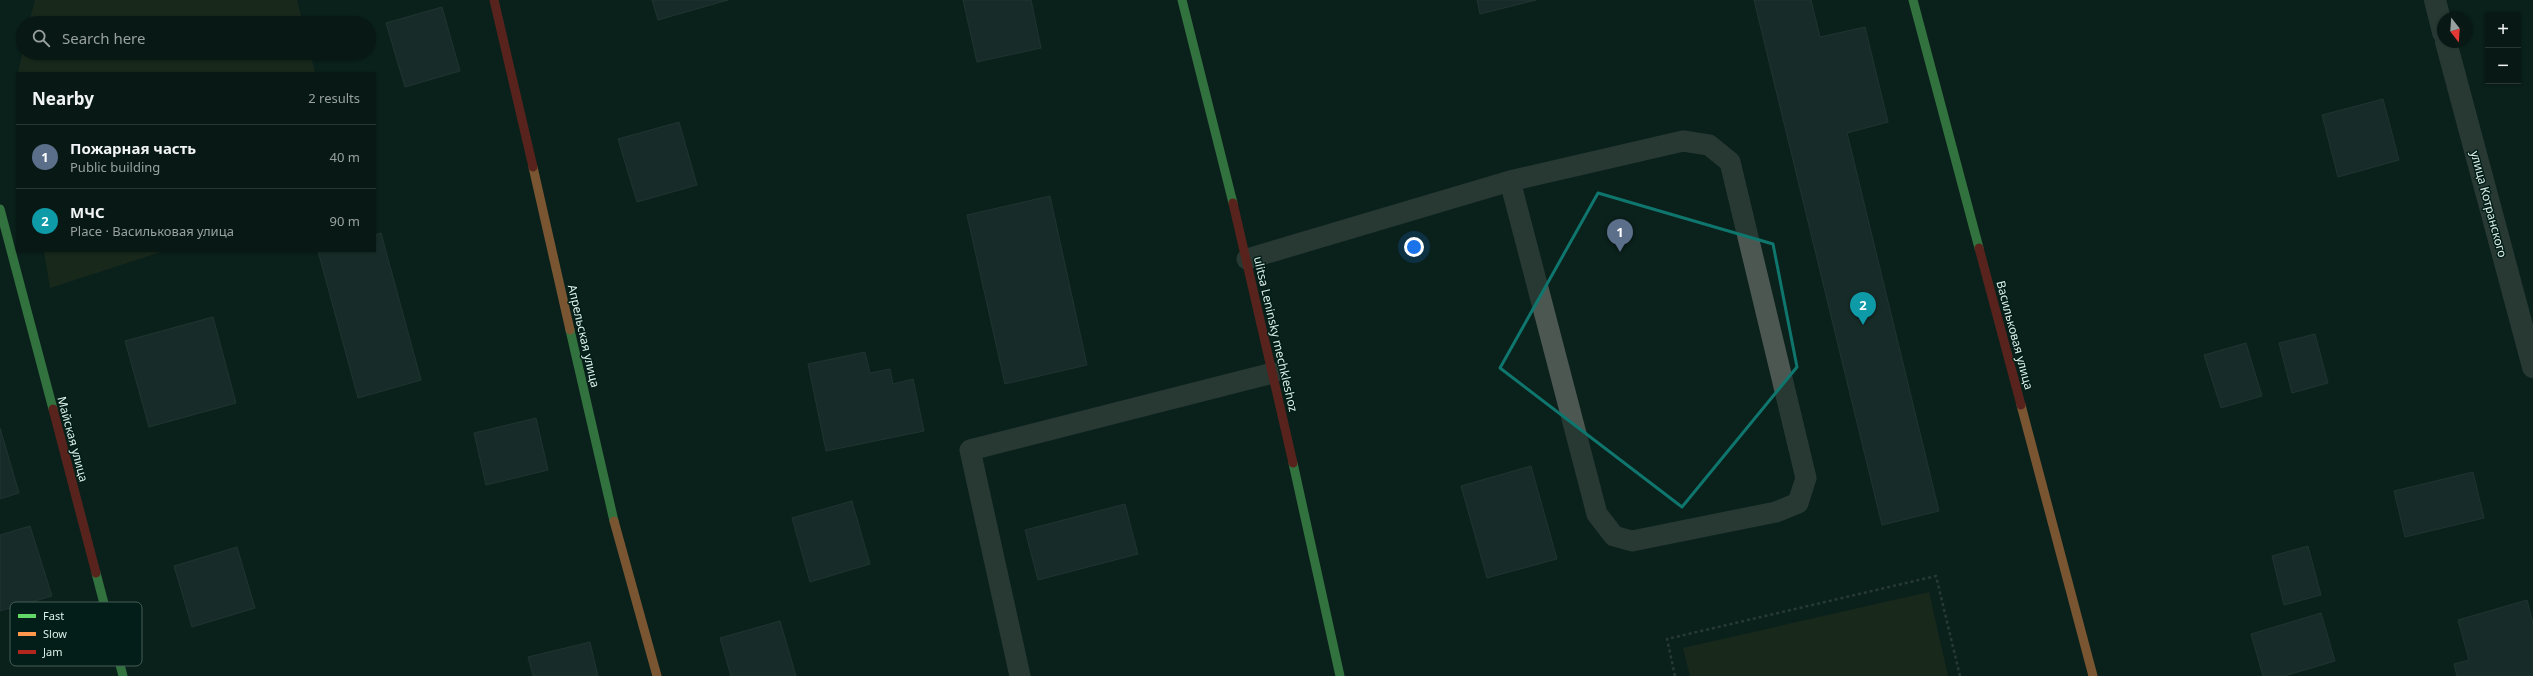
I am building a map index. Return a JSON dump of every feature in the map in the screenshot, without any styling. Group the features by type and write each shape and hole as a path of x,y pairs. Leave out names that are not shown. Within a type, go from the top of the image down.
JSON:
{"street":[{"name":"Апрельская улица","path":"494,0 619,543 657,676"},
{"name":"ulitsa Leninsky mechkleshoz","path":"1182,0 1248,259 1340,676"},
{"name":"Васильковая улица","path":"1913,0 2093,676"},
{"path":"2434,0 2437,12"},
{"name":"улица Котранского","path":"2448,48 2533,367"},
{"name":"Майская улица","path":"0,209 104,602"},
{"name":"Майская улица","path":"120,666 123,676"}],"lane":[{"path":"1248,259 1510,181 1683,141 1709,145 1730,162 1806,478 1798,503 1776,512 1632,541 1614,536 1597,514 1510,181"},
{"path":"1020,676 970,450 1273,373"}],"path":[{"path":"1676,676 1667,639 1936,576 1960,676"}],"highlighted area":[{"path":"1598,193 1773,244 1797,367 1682,507 1500,368"}],"green space":[{"path":"35,0 297,0 301,16 31,16"},
{"path":"21,60 312,60 315,72 18,72"},
{"path":"44,252 161,252 50,288"},
{"path":"1929,592 1948,676 1690,676 1683,648"}],"building":[{"path":"652,0 728,0 658,20"},
{"path":"963,0 1031,0 1041,48 977,62"},
{"path":"1477,0 1536,0 1480,14"},
{"path":"1754,0 1811,0 1820,37 1865,27 1888,122 1847,133 1939,511 1882,525"},
{"path":"442,7 460,71 405,87 386,23"},
{"path":"2383,99 2399,160 2338,177 2322,115"},
{"path":"679,122 697,185 637,202 618,139"},
{"path":"1050,196 1087,365 1005,384 967,215"},
{"path":"381,233 421,380 358,398 318,252 376,252 376,235"},
{"path":"213,317 236,403 149,427 125,341"},
{"path":"2315,334 2328,383 2292,393 2279,343"},
{"path":"2246,343 2262,396 2221,408 2204,355"},
{"path":"865,352 870,373 890,369 893,384 913,379 924,431 826,451 808,364"},
{"path":"536,418 548,470 486,485 474,433"},
{"path":"0,428 19,493 0,499"},
{"path":"1531,466 1557,559 1487,578 1461,486"},
{"path":"2473,472 2484,518 2405,537 2394,491"},
{"path":"852,501 870,564 810,582 792,518"},
{"path":"1125,504 1138,554 1038,580 1025,530"},
{"path":"30,526 52,596 31,602 10,602 10,608 0,611 0,535"},
{"path":"2308,546 2321,595 2284,605 2272,556"},
{"path":"237,547 255,608 192,627 174,566"},
{"path":"2527,600 2533,623 2533,676 2457,676 2454,664 2469,660 2458,620"},
{"path":"2321,613 2335,661 2284,676 2263,676 2251,634"},
{"path":"780,621 796,676 731,676 720,638"},
{"path":"590,642 598,676 533,676 528,657"}],"traffic: fast":[{"path":"1182,0 1233,203"},
{"path":"1913,0 1979,248"},
{"path":"0,209 53,409"},
{"path":"570,330 614,521"},
{"path":"1293,463 1340,676"},
{"path":"96,573 104,602"},
{"path":"120,666 123,676"}],"traffic: slow":[{"path":"533,167 570,330"},
{"path":"2021,405 2093,676"},
{"path":"614,521 657,676"}],"traffic: jam":[{"path":"494,0 533,167"},
{"path":"1233,203 1293,463"},
{"path":"1979,248 2021,405"},
{"path":"53,409 96,573"}],"place":[{"name":"Пожарная часть","path":"1620,252"},
{"name":"МЧС","path":"1863,325"}]}
